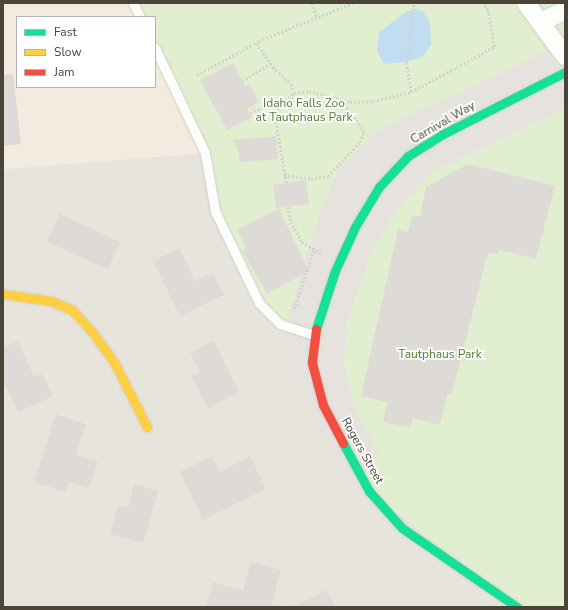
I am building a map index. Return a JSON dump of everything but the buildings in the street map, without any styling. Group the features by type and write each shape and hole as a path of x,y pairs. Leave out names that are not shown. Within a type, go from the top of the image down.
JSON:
{"street":[{"path":"526,3 565,56"},
{"path":"540,22 565,11"},
{"name":"Carnival Way","path":"314,335 340,261 355,227 380,187 408,156 443,134 565,72"},
{"path":"3,294 51,301 72,310 90,329 114,362 147,427"},
{"name":"Rogers Street","path":"314,335 312,363 323,405 369,491 402,528 517,607"}],"lane":[{"path":"133,3 140,16"},
{"path":"156,50 205,153 215,211 259,303 280,324 314,335"}],"path":[{"path":"312,3 317,17"},
{"path":"197,75 257,43 353,3"},
{"path":"411,92 406,62 414,3"},
{"path":"286,183 274,112 294,93 309,91 340,100 373,101 411,92 494,47 488,10 483,3"},
{"path":"257,43 271,63 291,84 294,93"},
{"path":"242,81 271,63"},
{"path":"284,175 311,179 328,176 360,142 364,132 340,100"},
{"path":"250,113 263,107 280,107"},
{"path":"288,207 296,233 302,242 314,250 340,261"},
{"path":"293,313 296,309 314,250"}],"shaded area":[{"path":"3,3 133,3 140,16 16,16 16,88 156,88 156,51 205,153 3,169"},
{"path":"549,50 565,82 565,108 432,172 399,207 373,248 346,325 344,366 353,404 379,454 348,486 327,448 297,383 289,313 318,219 336,173 375,132"},
{"path":"205,153 314,335 517,607 3,607 3,169"}],"green space":[{"path":"133,3 565,3 565,607 517,607 369,491 314,335 280,324 259,303 215,211 205,153 156,50 156,16 140,16"}],"water":[{"path":"416,9 423,11 430,22 431,45 422,57 406,62 384,64 377,51 379,32 406,12"}],"traffic: fast":[{"path":"316,329 335,271 355,227 379,187 408,156 443,134 565,72"},
{"path":"343,443 369,491 402,528 517,607"}],"traffic: slow":[{"path":"3,294 51,301 72,310 90,329 114,362 147,427"}],"traffic: jam":[{"path":"316,329 312,363 323,405 343,443"}],"park label":[{"name":"Idaho Falls Zoo at Tautphaus Park","path":"304,111"},
{"name":"Tautphaus Park","path":"440,355"}]}
